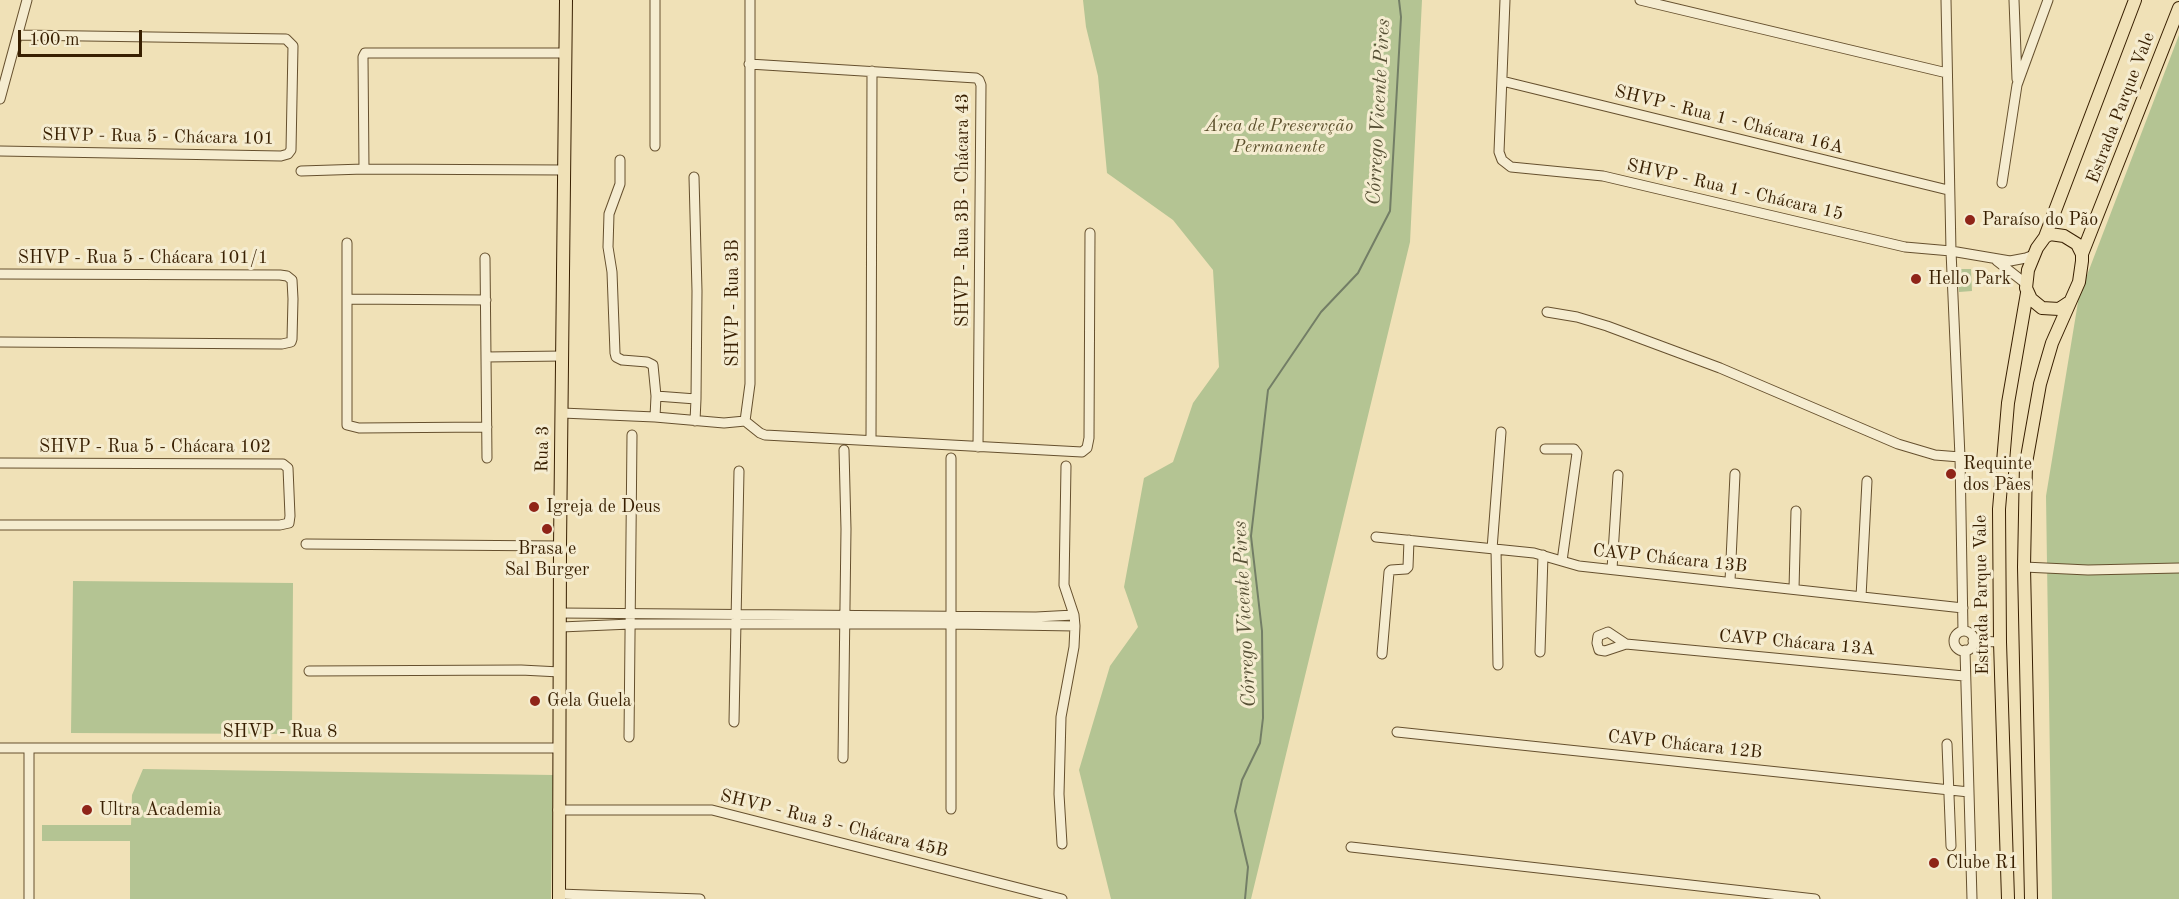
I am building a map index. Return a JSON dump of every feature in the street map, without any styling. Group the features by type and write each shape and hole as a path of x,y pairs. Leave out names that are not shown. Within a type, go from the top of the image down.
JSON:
{"main road":[{"name":"Rua 3","path":"559,897 566,0"},
{"name":"Estrada Parque Vale","path":"2045,237 2135,0"},
{"name":"Estrada Parque Vale","path":"2082,254 2179,8"},
{"path":"2031,899 2024,567 2024,514 2028,452 2040,384 2052,343 2079,282 2082,254 2077,244 2064,236 2055,234 2045,237 2034,255 2028,270 2026,288 2034,303 2048,309 2059,309 2068,303"},
{"name":"Estrada Parque Vale","path":"2008,899 2000,642 1999,509 2008,403 2026,288"}],"street":[{"path":"0,99 27,0"},
{"path":"655,0 655,146"},
{"name":"SHVP - Rua 3B","path":"745,422 750,384 750,0"},
{"path":"1502,81 1505,0"},
{"path":"1640,0 1947,73"},
{"path":"1946,0 1948,190 1960,457 1963,631"},
{"path":"2002,183 2017,85 2014,0"},
{"path":"2017,85 2048,0"},
{"name":"SHVP - Rua 5 - Chácara 101","path":"0,151 281,156 288,154 291,150 293,46 286,39 19,35"},
{"path":"364,169 363,57 365,53 566,53"},
{"name":"SHVP - Rua 3B - Chácara 43","path":"749,64 976,78 981,85 978,447"},
{"path":"871,440 872,71"},
{"name":"SHVP - Rua 1 - Chácara 15","path":"1502,81 1500,152 1502,160 1511,167 1603,176 1905,247 1951,251 1995,259 2018,260 2034,255"},
{"name":"SHVP - Rua 1 - Chácara 16A","path":"1502,81 1948,190"},
{"path":"620,160 620,184 609,214 608,247 612,272 615,353 616,357 622,360 651,363 654,368 655,417"},
{"path":"301,171 563,170"},
{"path":"694,177 698,291 695,421"},
{"path":"562,413 724,423 745,422 760,434 765,435 1077,453 1087,448 1089,438 1090,233"},
{"path":"347,243 347,424 359,428 487,427"},
{"path":"485,258 487,458"},
{"path":"1995,259 2026,288"},
{"name":"SHVP - Rua 5 - Chácara 101/1","path":"0,274 280,275 292,280 293,299 292,339 291,342 282,344 0,342"},
{"path":"347,299 486,300"},
{"path":"1547,312 1577,317 1607,326 1710,364 1898,444 1935,455 1960,457"},
{"path":"486,357 563,356"},
{"path":"656,396 696,399"},
{"path":"1498,665 1494,549 1501,432"},
{"path":"629,737 632,435"},
{"path":"1545,449 1574,449 1577,453 1562,561"},
{"path":"843,758 844,450"},
{"path":"951,458 951,809"},
{"name":"SHVP - Rua 5 - Chácara 102","path":"0,463 283,464 288,468 290,516 289,522 280,525 0,525"},
{"path":"1062,844 1059,794 1061,717 1074,647 1075,626 1074,615 1064,585 1066,466"},
{"path":"734,722 738,614 739,471"},
{"path":"1730,581 1735,474"},
{"path":"1612,569 1618,476"},
{"path":"1862,597 1867,481"},
{"path":"1794,588 1796,511"},
{"name":"CAVP Chácara 13B","path":"1376,537 1543,555 1579,566 1963,608"},
{"path":"1382,654 1389,572 1408,567 1409,540"},
{"path":"306,544 560,546"},
{"path":"1540,652 1543,555"},
{"path":"2024,567 2088,570 2179,568"},
{"path":"560,613 602,613 631,619 737,625 1074,615"},
{"path":"602,613 602,625"},
{"path":"561,627 602,625 631,619 738,614 845,620"},
{"path":"952,619 1075,626"},
{"path":"1963,631 1970,634 1973,641 1971,647 1965,650 1957,647 1954,640 1963,631"},
{"path":"1973,641 2000,642"},
{"name":"CAVP Chácara 13A","path":"1626,644 1964,676"},
{"path":"1965,650 1972,899"},
{"path":"309,671 521,670 560,672"},
{"name":"CAVP Chácara 12B","path":"1397,732 1969,792"},
{"path":"1947,744 1951,846"},
{"name":"SHVP - Rua 8","path":"0,748 560,748"},
{"path":"29,748 29,899"},
{"name":"SHVP - Rua 3 - Chácara 45B","path":"558,810 712,810 1062,899"},
{"path":"1951,824 1970,823"},
{"path":"1351,847 1815,899"},
{"path":"559,897 700,899"}],"green space":[{"name":"Área de Preservção Permanente","path":"1083,0 1422,0 1410,242 1251,899 1111,899 1079,770 1110,666 1138,627 1124,587 1144,478 1173,462 1193,403 1219,367 1213,270 1173,220 1107,173 1098,76 1086,27"},
{"path":"2179,35 2179,899 2052,899 2046,496 2079,296"},
{"path":"1958,269 1971,269 1972,291 1959,292"},
{"path":"73,581 293,583 292,734 71,733"},
{"path":"143,769 553,775 551,899 130,899 130,841 42,841 42,825 131,825 132,795"}],"waterway":[{"name":"Córrego Vicente Pires","path":"1245,899 1248,867 1235,811 1242,780 1260,743 1263,718 1262,631 1251,536 1268,390 1321,312 1358,273 1390,211 1401,17 1399,0"}],"place":[{"name":"Paraíso do Pão","path":"1970,220"},
{"name":"Hello Park","path":"1916,279"},
{"name":"Requinte dos Pães","path":"1951,474"},
{"name":"Igreja de Deus","path":"534,507"},
{"name":"Brasa e Sal Burger","path":"547,529"},
{"name":"Gela Guela","path":"535,701"},
{"name":"Ultra Academia","path":"87,810"},
{"name":"Clube R1","path":"1934,863"}]}
